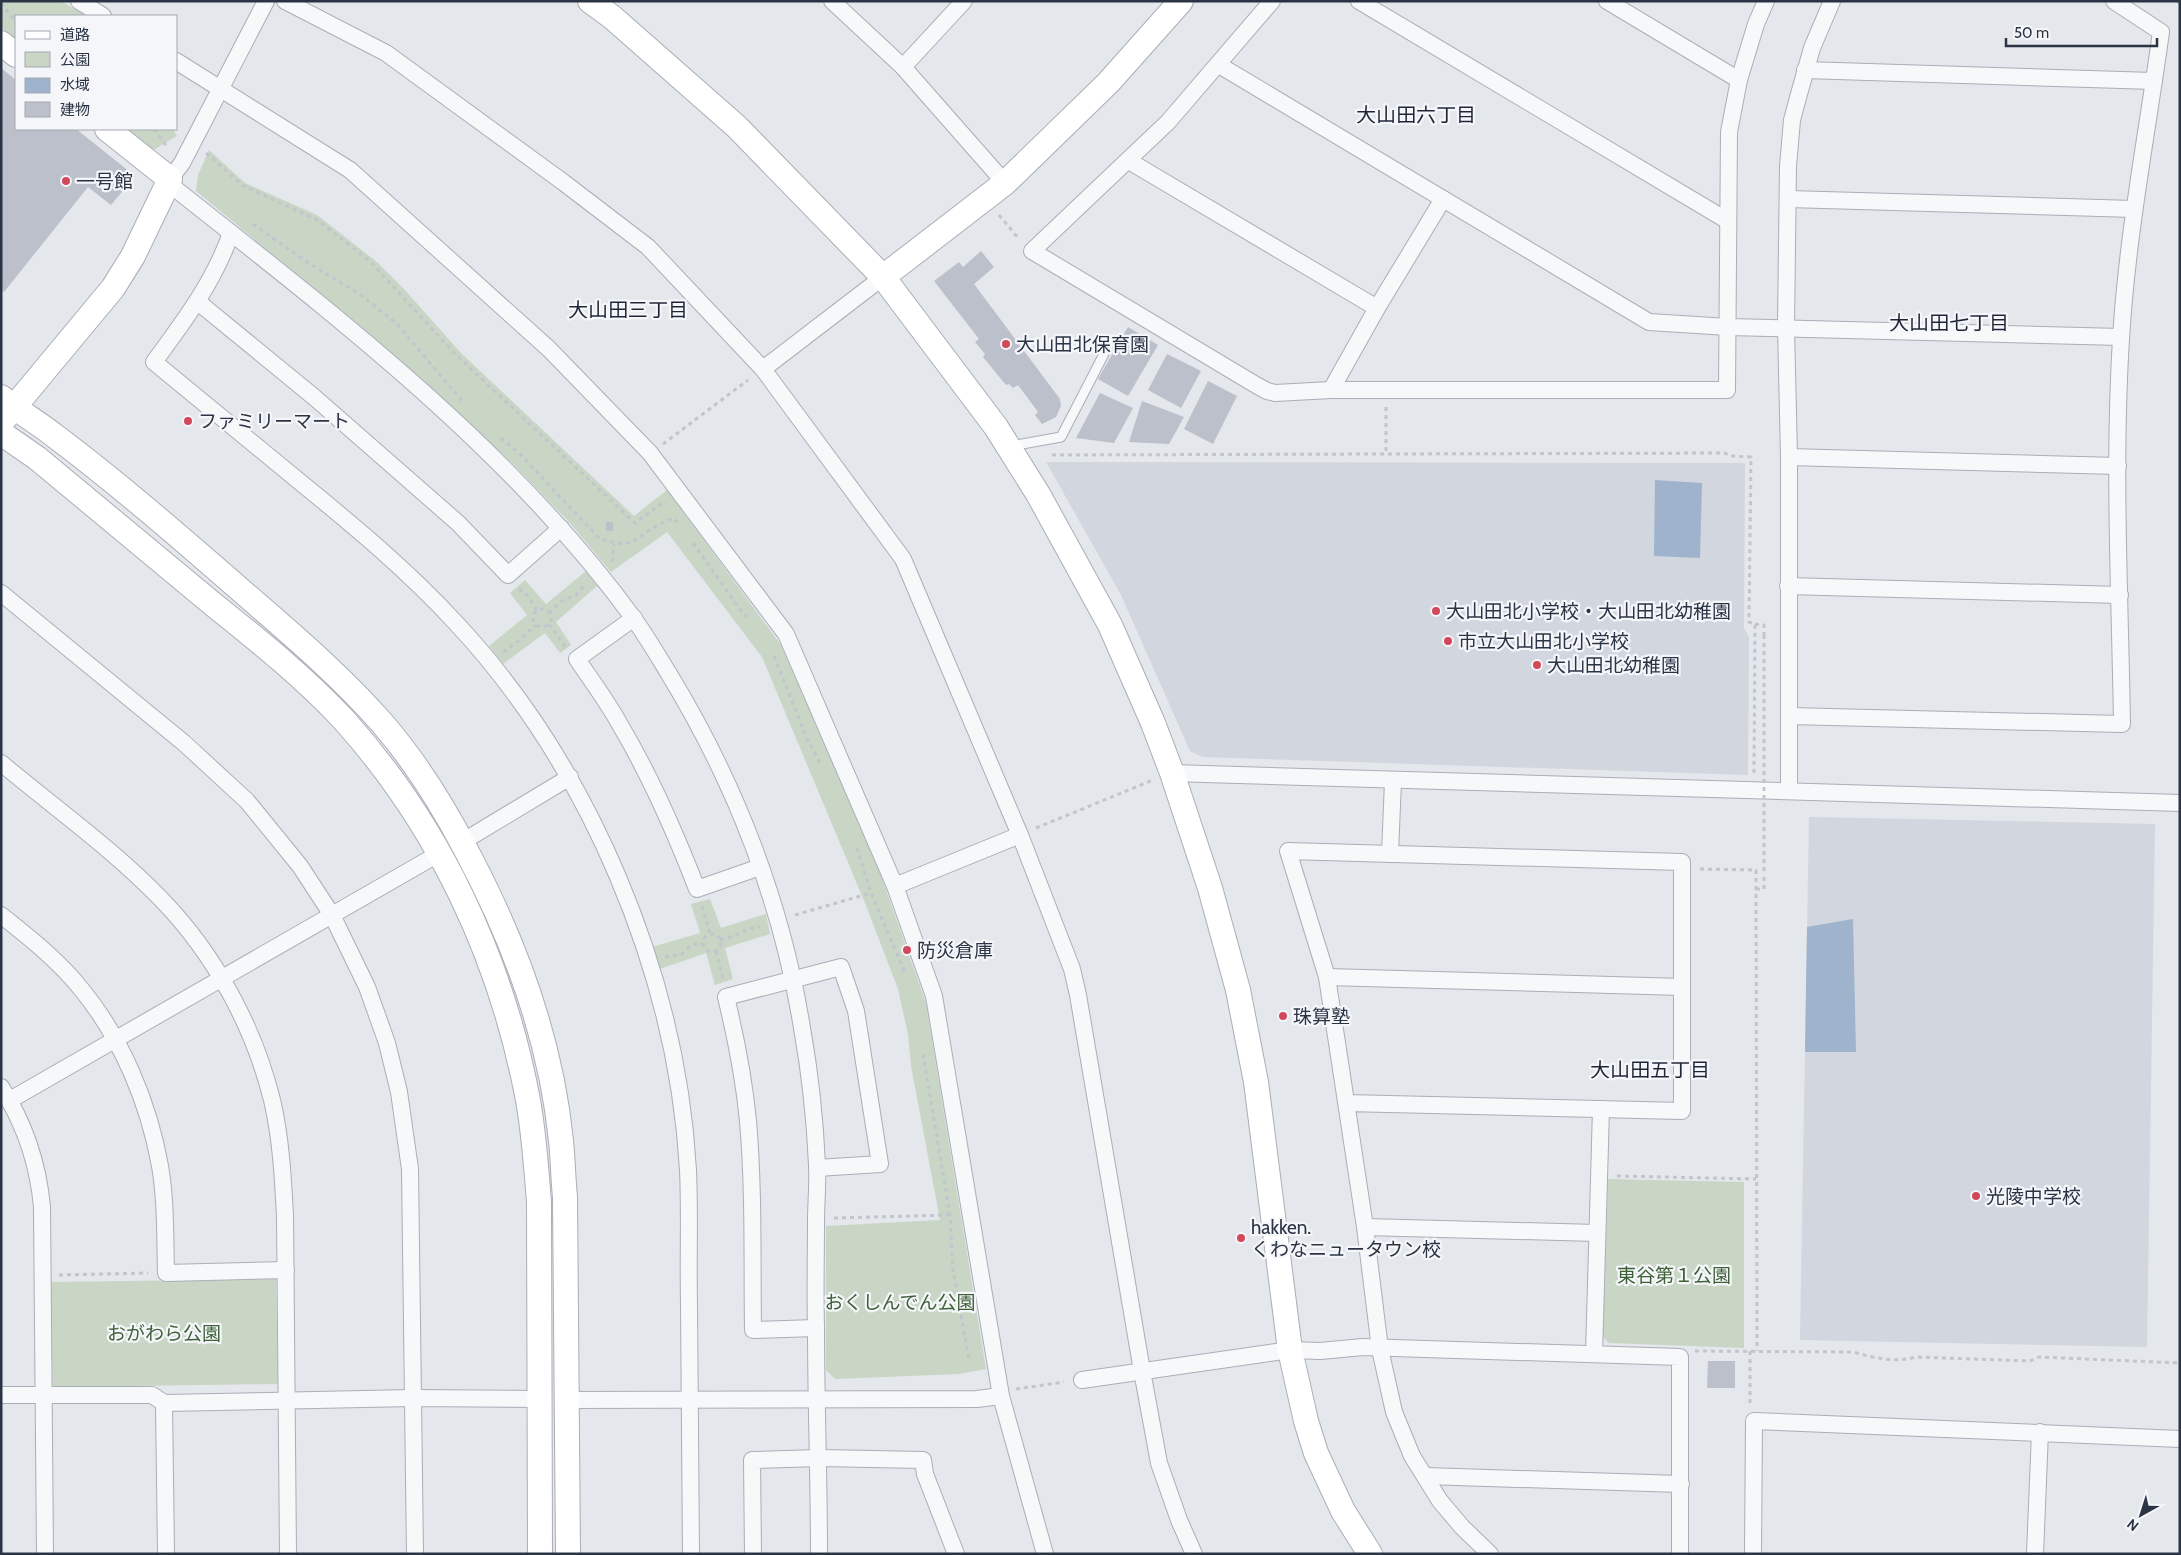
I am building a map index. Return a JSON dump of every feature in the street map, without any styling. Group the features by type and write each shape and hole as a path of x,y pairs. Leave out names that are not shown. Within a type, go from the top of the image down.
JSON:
{"street":[{"path":"79,1 101,15"},
{"path":"266,1 182,163 169,182 133,256 113,288 5,409 54,436 188,544 304,646 343,683 383,724 438,800 489,893 512,949 536,1018 551,1082 561,1139 565,1197 568,1554"},
{"path":"285,1 386,53 648,246 763,369 903,559 1020,835 1072,969 1159,1463 1179,1520 1194,1554"},
{"path":"590,1 612,17 737,127 883,277 956,372 1008,446 1077,561 1110,625 1153,723 1172,773 1210,888 1238,990 1256,1082 1290,1350 1306,1420 1316,1453 1343,1511 1370,1554"},
{"path":"832,1 903,67 1005,183"},
{"path":"903,67 964,1"},
{"path":"763,369 1005,183 1108,83 1181,1"},
{"path":"1272,1 1219,65 1168,122 1032,251 1267,391 1727,390 1729,132 1739,80 1756,24 1766,1"},
{"path":"1359,1 1728,221"},
{"path":"1607,1 1739,80"},
{"path":"1789,791 1789,457 1786,327 1788,166 1792,120 1806,70 1832,1"},
{"path":"1789,716 2122,724 2118,466 2121,337 2134,209 2161,32 2114,1"},
{"path":"1,42 15,54"},
{"path":"178,62 350,170 549,349 650,453 680,490 786,634 895,886 937,1010 1001,1394 1045,1554"},
{"path":"1219,65 1649,322 1728,327 2121,337"},
{"path":"1806,70 2154,81"},
{"path":"109,130 169,182 385,358 497,463 561,528 634,618 698,722 744,820 760,867 793,978 803,1031 817,1168 816,1328 820,1458 819,1554"},
{"path":"1129,161 1377,308"},
{"path":"1331,390 1442,199"},
{"path":"1788,199 2134,209"},
{"path":"231,233 216,270 198,302 154,362 389,555 456,623 490,661 520,700 570,777 631,907 665,1016 678,1089 688,1169 692,1554"},
{"path":"198,302 314,397 458,523 508,575 561,528"},
{"path":"1,434 37,458 289,667 342,719 384,768 414,810 440,853 476,924 492,966 515,1043 528,1097 539,1202 540,1554"},
{"path":"1789,457 2118,466"},
{"path":"1788,586 2120,595"},
{"path":"1,593 184,744 229,783 265,821 284,844 332,915 367,987 387,1043 405,1127 410,1169 415,1554"},
{"path":"634,618 577,659 618,721 637,754 674,832 697,889 760,867"},
{"path":"1,763 144,882 179,920 221,979 254,1044 272,1102 283,1178 286,1270 288,1554"},
{"path":"1172,773 2180,803"},
{"path":"462,842 570,777"},
{"path":"1390,854 1392,781"},
{"path":"895,886 1020,835"},
{"path":"1346,1103 1682,1111 1682,862 1288,851 1328,977 1346,1103 1365,1227 1380,1349 1394,1412 1412,1456 1440,1501 1462,1527 1490,1554"},
{"path":"46,1554 42,1207 40,1183 25,1131 6,1094 115,1040 440,853"},
{"path":"1,915 43,948 82,989 115,1040 146,1108 156,1147 165,1211 166,1273 286,1270"},
{"path":"816,1328 753,1330 752,1191 748,1120 738,1047 726,997 841,967 856,1011 880,1164 817,1168"},
{"path":"1328,977 1682,987"},
{"path":"1594,1354 1601,1108"},
{"path":"1365,1227 1597,1233"},
{"path":"1082,1380 1290,1350 1320,1351 1363,1347 1680,1357 1680,1554"},
{"path":"567,1400 977,1399 1001,1394"},
{"path":"1,1395 152,1395 164,1403 413,1398 539,1399"},
{"path":"164,1403 166,1554"},
{"path":"1753,1554 1754,1421 2180,1439"},
{"path":"2035,1554 2040,1432"},
{"path":"753,1554 752,1460 820,1458 923,1460 925,1474 956,1554"},
{"path":"1424,1476 1681,1484"}],"lane":[{"path":"1008,446 1060,437 1104,354"}],"path":[{"path":"1,3 15,21"},
{"path":"155,130 170,151"},
{"path":"202,149 242,184 317,220 370,262 453,352 635,523 680,490"},
{"path":"997,213 1032,251"},
{"path":"245,218 310,264 361,295 397,324 464,403"},
{"path":"650,453 763,369"},
{"path":"1386,419 1386,454"},
{"path":"494,432 522,455 598,537 606,542 624,544 632,542 656,526 673,518 678,523"},
{"path":"1046,455 1725,453 1730,456 1751,458 1749,622 1764,625 1764,889 1756,889"},
{"path":"689,536 698,553 740,609 752,621"},
{"path":"548,613 567,597 582,590 589,580 598,574"},
{"path":"508,575 519,590 528,596 537,611"},
{"path":"544,610 551,618 549,624 544,627 536,625 533,617 537,611 544,610"},
{"path":"549,624 566,648 577,659"},
{"path":"1754,779 1756,624"},
{"path":"490,661 536,625"},
{"path":"770,648 806,736 824,770"},
{"path":"1020,835 1172,773"},
{"path":"854,840 871,893 908,980"},
{"path":"1682,869 1756,870 1756,1351"},
{"path":"697,889 710,934"},
{"path":"720,940 742,934 756,927 768,929 777,920 871,893"},
{"path":"703,946 704,939 710,934 716,934 720,940 720,947 716,951"},
{"path":"648,963 660,958 682,954 690,946 698,943 707,950 716,951"},
{"path":"716,951 726,997"},
{"path":"923,1052 950,1216 953,1270 968,1360"},
{"path":"1598,1176 1756,1179"},
{"path":"816,1218 950,1216"},
{"path":"42,1276 166,1273"},
{"path":"1680,1357 1691,1351 1853,1352 1877,1359 1916,1357 2030,1361 2038,1357 2180,1363"},
{"path":"1750,1351 1750,1414 1754,1421"},
{"path":"1001,1394 1082,1380"}],"shaded area":[{"name":"大山田北小学校・大山田北幼稚園","path":"1046,462 1745,463 1744,628 1749,637 1748,775 1202,757 1190,751 1121,595"},
{"name":"光陵中学校","path":"1809,817 2155,824 2147,1347 1800,1340"}],"green space":[{"path":"1,1 61,1 84,15 15,15 15,39 1,27"},
{"path":"123,130 174,130 177,136 150,152"},
{"name":"おくしんでん公園","path":"209,150 245,183 317,215 377,262 404,289 460,352 634,516 667,490 781,645 880,872 926,1003 986,1369 959,1374 835,1379 826,1370 826,1226 940,1220 911,1066 908,1034 898,989 865,903 762,657 667,532 611,572 570,523 513,464 392,353 196,191 198,175"},
{"path":"586,571 597,586 556,622 571,645 560,653 545,633 503,664 489,646 527,615 510,593 525,580 546,604"},
{"path":"710,899 721,928 766,914 770,934 725,948 733,979 715,985 706,953 660,969 652,947 700,933 691,904"},
{"name":"東谷第１公園","path":"1608,1179 1744,1182 1744,1348 1609,1343 1603,1337"},
{"name":"おがわら公園","path":"276,1279 278,1384 53,1387 50,1282"}],"water":[{"path":"1655,480 1702,483 1700,558 1654,556"},
{"path":"1853,919 1856,1052 1805,1052 1807,927"}],"building":[{"name":"一号館","path":"1,68 15,79 15,130 77,130 135,176 111,205 88,187 4,292 1,289"},
{"name":"大山田北保育園","path":"981,251 994,267 974,284 1060,399 1061,406 1056,417 1042,424 1035,415 1038,412 1018,385 1013,388 1009,384 1006,385 983,357 985,354 975,342 979,339 934,281 959,262 963,267"},
{"path":"1128,327 1158,345 1128,396 1098,379"},
{"path":"1167,354 1201,371 1181,408 1148,390"},
{"path":"1208,381 1237,396 1213,444 1184,429"},
{"path":"1100,393 1133,408 1114,443 1076,438"},
{"path":"1142,401 1184,417 1169,444 1129,442"},
{"path":"606,522 613,522 613,531 606,531"},
{"path":"1708,1361 1735,1361 1735,1388 1707,1388"}],"place":[{"name":"一号館","path":"66,181"},
{"name":"大山田北保育園","path":"1006,344"},
{"name":"ファミリーマート","path":"188,421"},
{"name":"大山田北小学校・大山田北幼稚園","path":"1436,611"},
{"name":"市立大山田北小学校","path":"1448,641"},
{"name":"大山田北幼稚園","path":"1537,665"},
{"name":"防災倉庫","path":"907,950"},
{"name":"珠算塾","path":"1283,1016"},
{"name":"光陵中学校","path":"1976,1196"},
{"name":"hakken. くわなニュータウン校","path":"1241,1238"}],"district":[{"name":"大山田六丁目","path":"1416,115"},
{"name":"大山田三丁目","path":"628,310"},
{"name":"大山田七丁目","path":"1949,323"},
{"name":"大山田五丁目","path":"1650,1070"}]}
